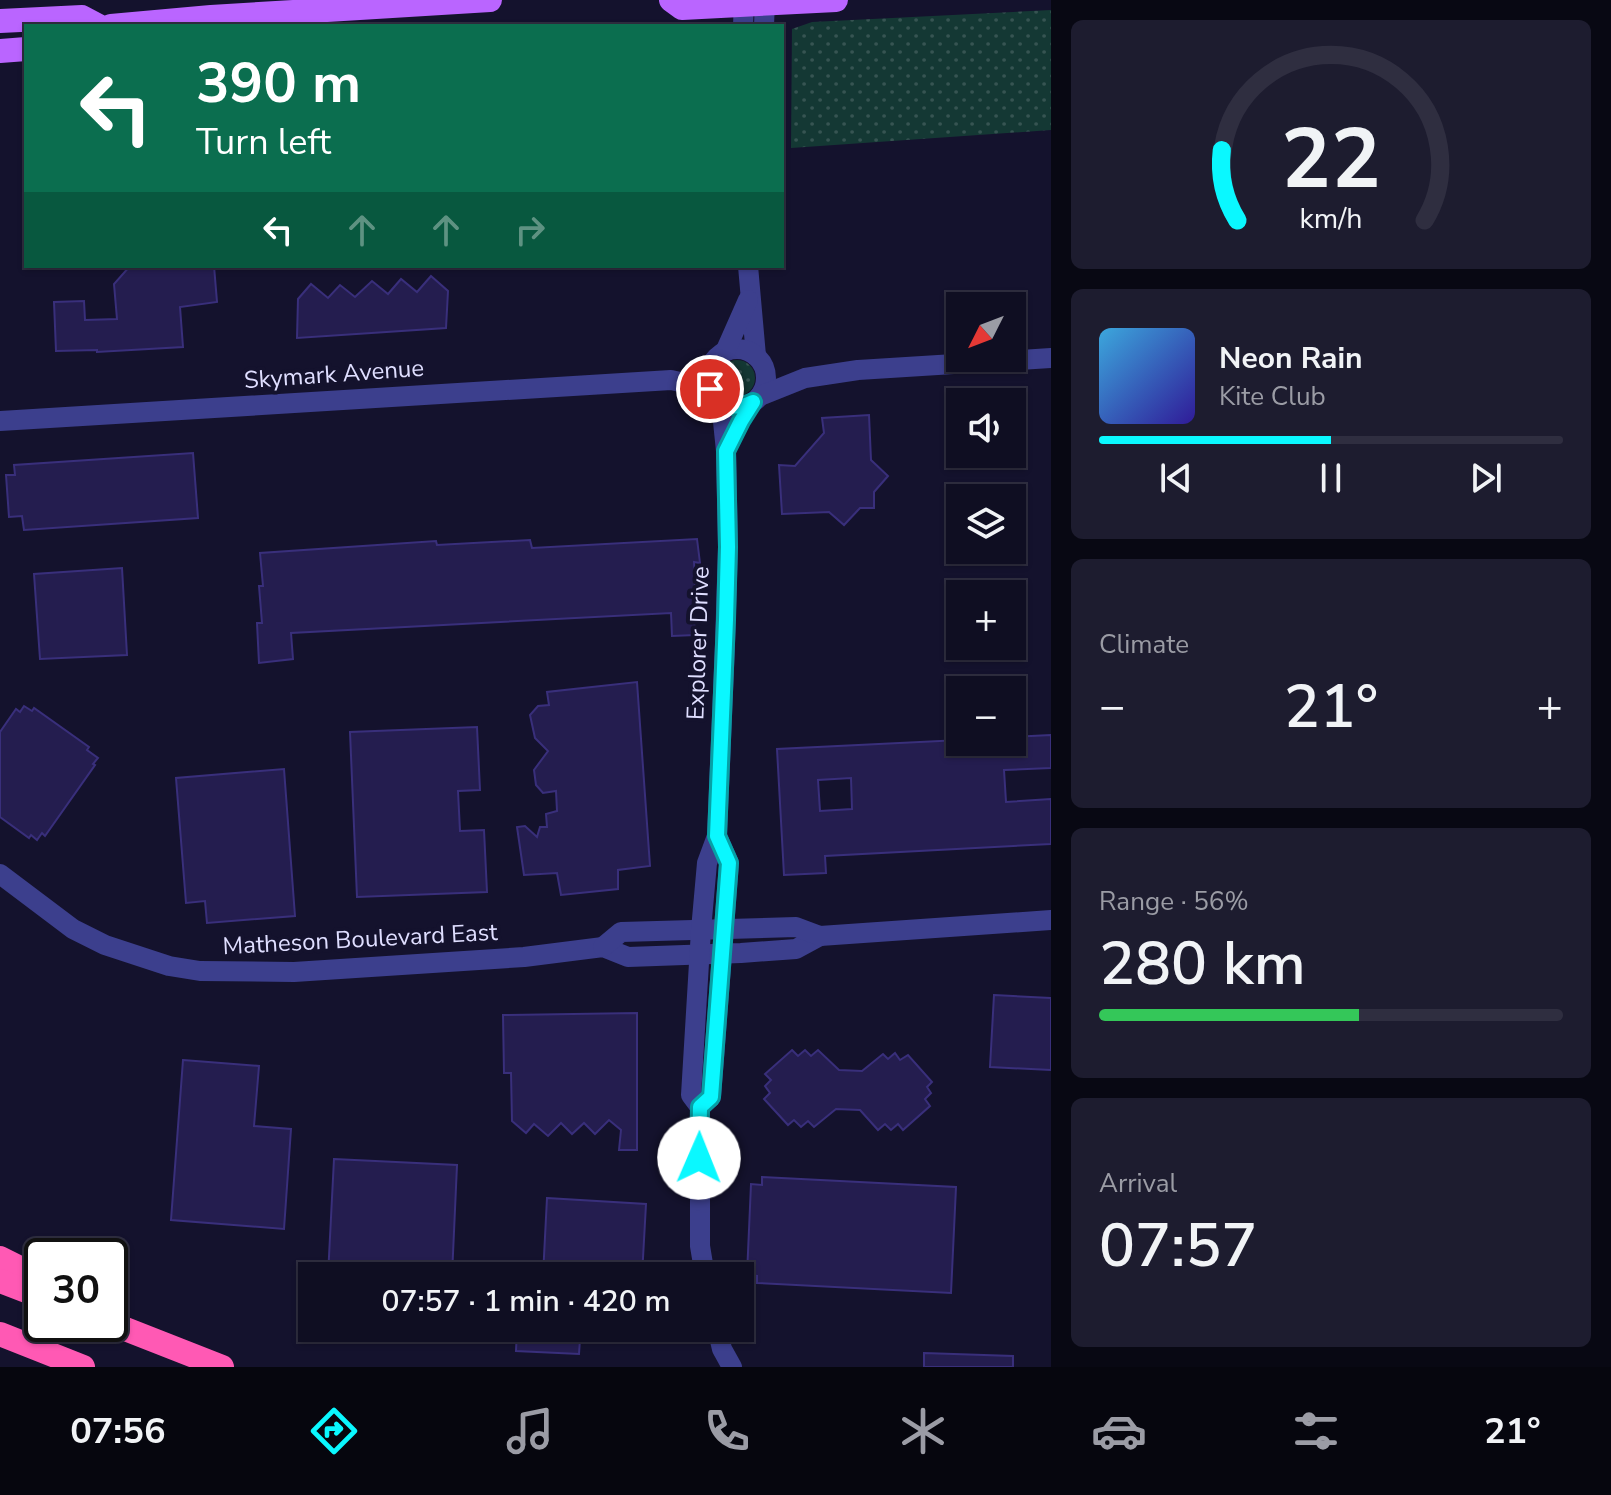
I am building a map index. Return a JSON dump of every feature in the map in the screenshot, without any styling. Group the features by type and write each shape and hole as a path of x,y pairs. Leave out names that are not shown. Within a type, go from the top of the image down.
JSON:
{"highway":[{"path":"0,1258 24,1270"},
{"path":"0,1281 24,1290"},
{"path":"128,1324 173,1348"},
{"path":"128,1330 222,1367"},
{"path":"0,1334 83,1367"}],"main road":[{"path":"133,24 490,0"},
{"path":"671,0 682,8 754,10 836,0"},
{"path":"0,21 82,17 95,24"},
{"path":"0,51 24,49"}],"street":[{"path":"748,268 749,297 766,382 756,399"},
{"path":"749,297 708,377 717,398 738,407 805,378 858,370 1051,358"},
{"path":"719,357 739,349 760,361 805,378"},
{"name":"Skymark Avenue","path":"671,380 719,357"},
{"name":"Skymark Avenue","path":"0,421 671,380 694,385 717,398"},
{"name":"Explorer Drive","path":"703,1262 700,1107 691,1095 707,863 717,836 725,644 728,547 726,451 717,398"},
{"name":"Explorer Drive","path":"726,451 756,399"},
{"name":"Explorer Drive","path":"700,1107 711,1097 729,863 717,836"},
{"name":"Matheson Boulevard East","path":"0,874 73,929 105,945 169,966 200,971 294,972 397,966 524,957 603,947 628,957 796,949 820,936 1051,920"},
{"name":"Matheson Boulevard East","path":"603,947 621,932 796,927 820,936"},
{"path":"720,1342 732,1367"}],"green space":[{"path":"1051,10 1051,130 791,148 792,29 812,22"},
{"path":"737,360 749,366 755,378 749,390 737,396 725,390 719,378 725,366"}],"building":[{"path":"128,268 214,268 217,302 180,307 183,347 56,351 54,302 84,301 85,320 117,319 114,284"},
{"path":"431,276 448,291 446,328 297,338 298,299 311,284 328,298 340,285 355,297 372,281 388,294 401,279 417,292"},
{"path":"869,415 871,460 888,476 874,492 874,508 860,508 844,525 829,512 782,514 779,465 795,466 824,433 822,418"},
{"path":"193,453 198,518 24,530 22,516 9,517 6,475 15,475 14,465"},
{"path":"697,539 700,563 694,562 695,635 672,636 671,613 291,633 293,659 259,663 257,623 262,623 259,586 263,586 260,553 436,541 437,545 530,540 532,548"},
{"path":"122,568 127,655 40,659 34,574"},
{"path":"637,682 650,866 618,870 618,889 561,895 557,873 524,875 517,827 525,826 537,837 540,827 547,827 546,814 557,811 556,791 543,793 536,785 534,770 548,751 535,738 530,715 538,706 549,705 547,692"},
{"path":"24,706 32,711 34,708 89,747 87,750 98,758 45,836 42,833 37,840 31,835 29,838 0,817 0,732 16,709 20,712"},
{"path":"477,727 480,790 458,791 460,831 484,830 487,892 357,897 350,732"},
{"path":"1051,735 1051,768 1004,770 1006,802 1051,799 1051,844 825,856 826,873 784,875 777,749 946,741 946,756 1026,756 1026,736","holes":["851,778 852,809 820,811 818,780"]},
{"path":"284,769 295,916 207,923 205,901 186,903 176,778"},
{"path":"994,995 1051,998 1051,1070 990,1067"},
{"path":"637,1013 637,1150 619,1150 621,1130 609,1120 595,1134 584,1123 572,1134 561,1123 548,1136 534,1124 526,1133 512,1121 511,1073 504,1073 503,1015"},
{"path":"792,1050 798,1056 805,1050 811,1056 818,1050 839,1070 862,1071 883,1054 888,1059 895,1053 900,1060 908,1055 932,1082 927,1087 931,1093 925,1099 930,1106 903,1130 898,1124 891,1130 885,1124 878,1130 860,1110 836,1109 814,1127 808,1121 801,1127 794,1120 788,1125 764,1099 770,1093 765,1086 771,1080 765,1074"},
{"path":"183,1060 259,1066 254,1126 291,1129 284,1229 171,1220"},
{"path":"334,1159 457,1165 453,1262 329,1262"},
{"path":"762,1177 956,1187 951,1293 757,1283 754,1262 748,1262 751,1184 762,1185"},
{"path":"547,1198 646,1204 643,1262 544,1262"},
{"path":"516,1342 580,1342 579,1354 516,1351"},
{"path":"924,1353 1013,1356 1013,1367 924,1367"}],"route":[{"path":"699,1158 700,1107 711,1097 729,863 717,836 728,547 726,451 753,402 738,407 727,405 710,389"}]}
